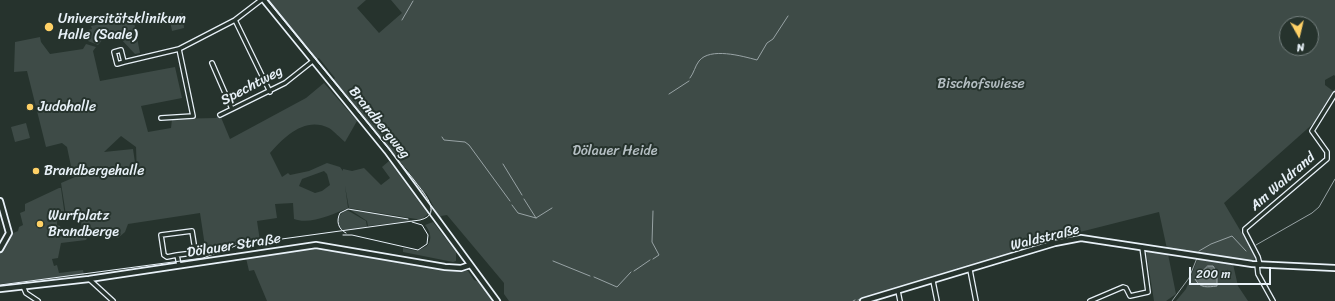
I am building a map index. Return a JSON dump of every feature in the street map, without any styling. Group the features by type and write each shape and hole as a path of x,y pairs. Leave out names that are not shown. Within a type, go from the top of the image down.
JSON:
{"main road":[{"name":"Brandbergweg","path":"263,0 314,60 407,177 497,301"},
{"path":"0,201 9,233 0,249"},
{"name":"Waldstraße","path":"863,301 898,292 1074,239 1090,238 1258,265 1335,268"},
{"name":"Dölauer Straße","path":"0,289 89,279 322,245 445,267 461,268 470,265"}],"street":[{"path":"124,62 169,53 179,49 234,20 263,0"},
{"path":"234,20 270,92"},
{"path":"161,118 193,116 179,49"},
{"name":"Spechtweg","path":"220,115 270,92 285,83 314,60"},
{"path":"212,63 232,109"},
{"name":"Am Waldrand","path":"1258,265 1258,257 1245,232 1245,229 1327,159 1327,152 1312,130 1334,96"},
{"path":"192,231 194,252 177,255 167,257 164,255 161,236 192,231"},
{"path":"1090,301 1123,287 1126,288 1130,296 1148,292 1142,247"},
{"path":"177,255 179,265"},
{"path":"1258,265 1258,274 1273,301"},
{"path":"970,270 976,301"},
{"path":"89,279 113,301"},
{"path":"933,281 937,301"},
{"path":"23,286 26,293 38,301"},
{"path":"898,292 900,301"}],"green space":[{"name":"Dölauer Heide","path":"266,0 366,0 357,8 379,33 402,13 391,0 1335,0 1335,76 1334,75 1325,80 1325,85 1333,91 1335,89 1335,93 1315,122 1224,203 1256,257 1252,262 1167,249 1159,212 1076,233 1066,239 858,301 509,301 504,294 504,283 447,215 441,216 444,225 426,193 423,194 430,205 403,169 407,173 409,171 403,166 402,167 350,103 351,102 344,92 342,93 332,81 335,78 319,58 315,60 310,54 312,52 304,43 303,44"},
{"path":"183,13 184,28 172,31 169,16"},
{"path":"133,17 140,53 135,54 118,36 104,38 98,45 88,41 88,30 92,29 91,26"},
{"path":"40,37 41,42 50,54 83,49 86,44 96,47 93,51 100,81 175,67 182,98 141,106 148,132 171,128 172,119 216,118 220,115 230,139 306,98 324,83 357,121 345,142 331,129 320,125 303,126 288,135 270,153 282,177 288,173 290,175 309,171 327,163 340,167 343,171 343,169 352,171 364,168 381,185 390,178 382,167 389,161 428,214 422,219 416,219 349,208 345,186 348,208 321,218 307,221 294,219 293,203 275,204 277,218 257,221 260,241 236,244 220,251 206,253 200,213 128,224 125,232 118,238 82,234 81,218 86,216 81,217 76,215 66,215 61,183 75,177 69,176 72,171 67,147 62,143 46,147 27,71 14,72 15,42","holes":["121,136 136,147 137,176 133,149 104,152","324,171 327,174 330,185 322,191 315,193 299,186 302,179"]},
{"path":"26,123 30,138 15,142 11,127"},
{"path":"61,188 65,217 63,220 57,221 57,225 60,226 64,235 87,238 86,240 61,243 58,258 52,259 54,266 57,265 59,273 83,270 84,275 0,284 0,253 11,234 18,231 19,227 23,225 20,213 25,211 25,204"},
{"path":"349,209 411,221 368,226 367,221"},
{"path":"347,210 366,221 367,227 343,231 339,225 339,216"},
{"path":"433,222 456,252 456,261 453,262 403,252 403,248 417,251 427,246 430,241 430,235 425,225"},
{"path":"316,245 402,259 446,271 468,271 474,280 479,282 494,301 267,301 254,270 249,271 246,258"},
{"path":"1146,251 1168,254 1176,294 1166,301 1154,301"},
{"path":"1198,258 1233,264 1238,286 1248,301 1176,301 1186,289"}],"shaded area":[{"path":"1208,266 1213,266 1217,272 1217,286 1202,286 1195,279"}],"waterway":[{"path":"402,20 413,1"},
{"path":"690,78 699,61 711,54 718,53 743,56 757,60 767,43 773,39 788,16"},
{"path":"669,94 689,81"},
{"path":"442,137 444,140 465,142 469,145 510,201"},
{"path":"503,164 522,195"},
{"path":"1256,245 1312,213 1319,207 1335,179"},
{"path":"524,199 536,218"},
{"path":"512,205 518,213 536,218 552,208"},
{"path":"653,211 652,242 659,255 653,259"},
{"path":"1199,251 1211,244 1232,236 1246,251"},
{"path":"1057,240 1064,239"},
{"path":"1172,301 1189,278 1197,258"},
{"path":"634,271 650,260"},
{"path":"553,261 590,276"},
{"path":"594,277 617,287 631,272"},
{"path":"858,300 880,293"}],"tram line":[{"path":"0,285 203,258 238,245 420,220 427,217 431,213 431,207 426,195 267,0"},
{"path":"346,233 338,224 338,219 340,213 348,209 408,219"},
{"path":"343,235 352,235 418,250 427,244 428,235 422,225 412,222"}],"place":[{"name":"Universitätsklinikum Halle (Saale)","path":"49,27"},
{"name":"Judohalle","path":"30,107"},
{"name":"Brandbergehalle","path":"36,171"},
{"name":"Wurfplatz Brandberge","path":"40,224"}],"park label":[{"name":"Bischofswiese","path":"981,84"}]}
